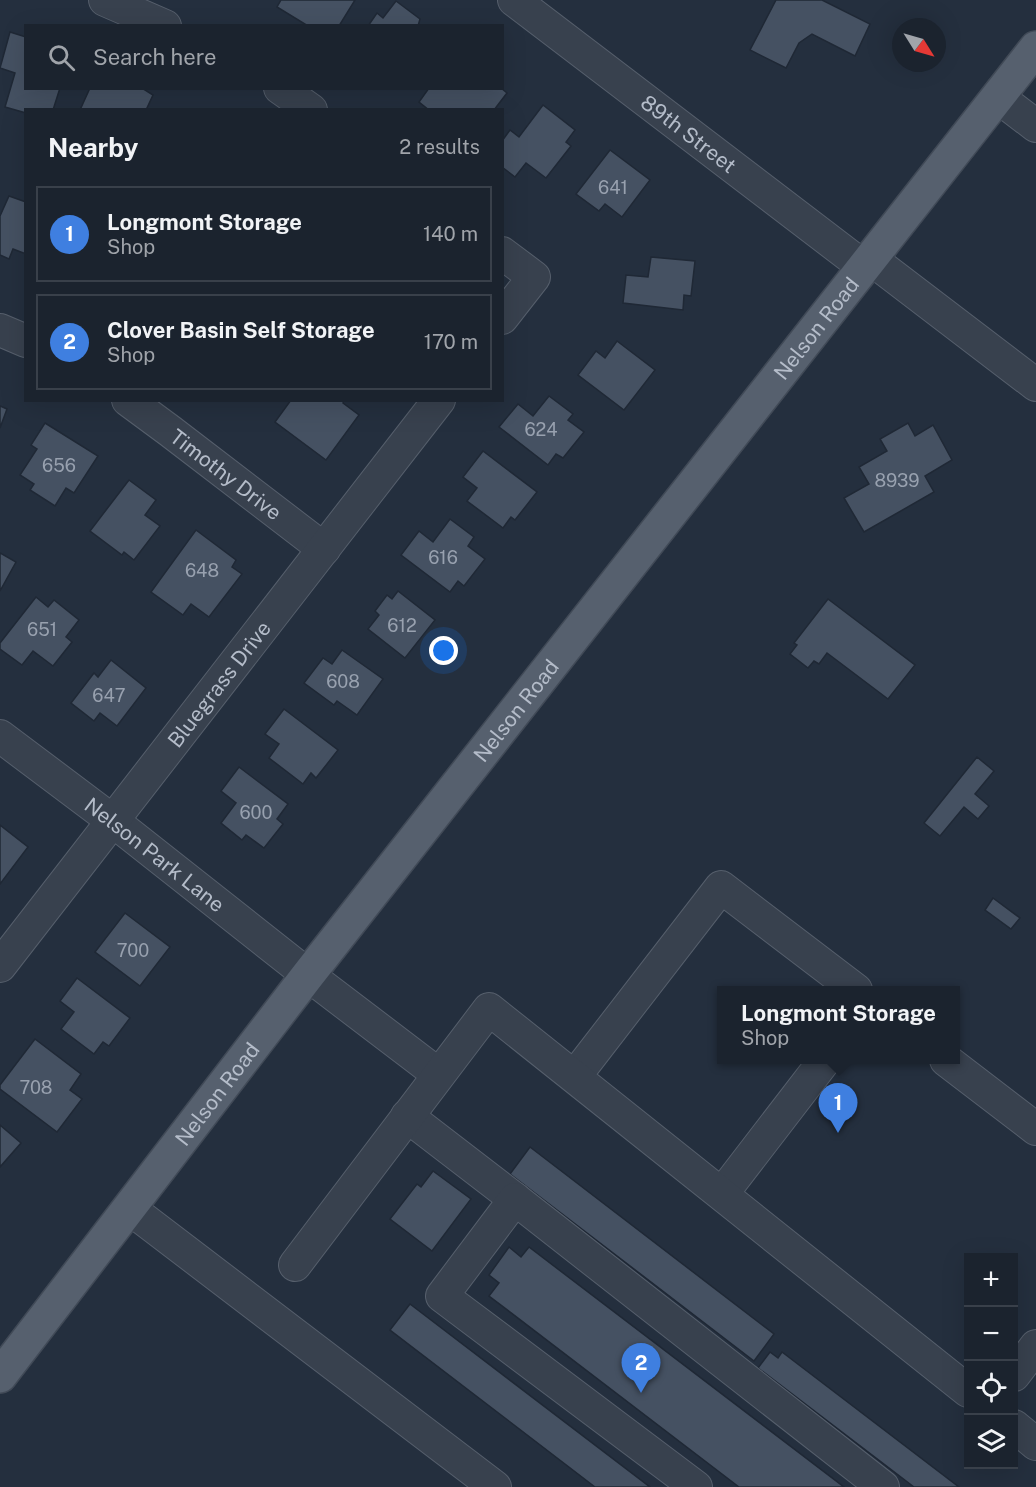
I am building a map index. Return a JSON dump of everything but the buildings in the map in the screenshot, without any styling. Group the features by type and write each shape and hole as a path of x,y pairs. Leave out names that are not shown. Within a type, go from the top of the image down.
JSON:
{"main road":[{"name":"Nelson Road","path":"0,1376 308,975 1036,48"}],"street":[{"path":"105,0 160,24"},
{"name":"89th Street","path":"514,0 1036,386"},
{"path":"283,90 308,108"},
{"path":"998,97 1036,126"},
{"path":"504,254 534,277 504,315"},
{"path":"0,330 24,340"},
{"name":"Timothy Drive","path":"131,402 324,549"},
{"name":"Bluegrass Drive","path":"0,966 437,402"},
{"name":"Nelson Park Lane","path":"0,736 438,1074"},
{"path":"575,1076 721,887 851,986"},
{"path":"295,1265 489,1009 964,1387"},
{"path":"722,1194 821,1064"},
{"path":"952,1064 1036,1129"},
{"path":"407,1116 884,1487"},
{"path":"516,1199 442,1296 696,1487"},
{"path":"129,1208 495,1487"},
{"path":"1018,1370 1036,1346"},
{"path":"1018,1429 1036,1444"}],"place":[{"name":"Longmont Storage","path":"838,1133"},
{"name":"Clover Basin Self Storage","path":"641,1393"}]}
